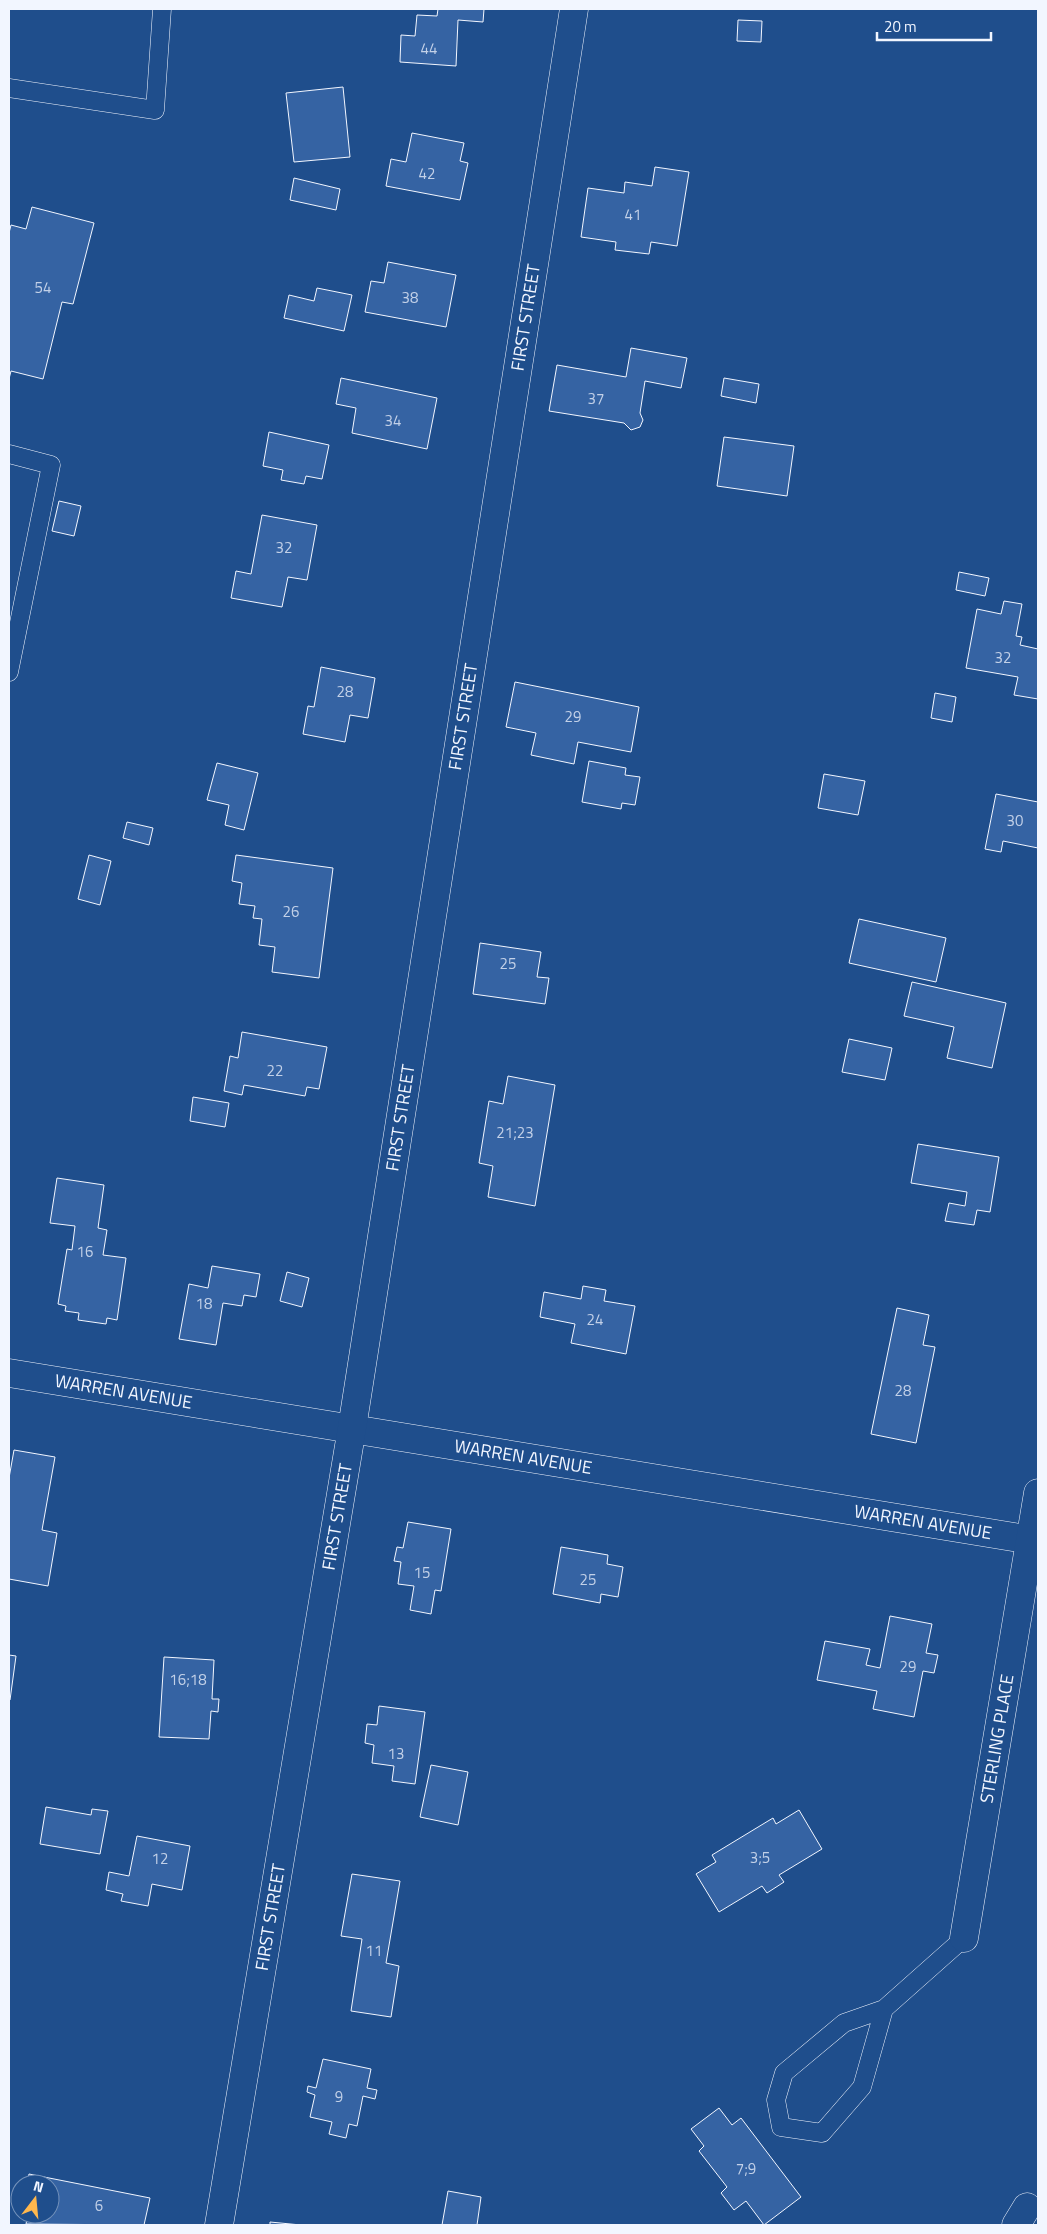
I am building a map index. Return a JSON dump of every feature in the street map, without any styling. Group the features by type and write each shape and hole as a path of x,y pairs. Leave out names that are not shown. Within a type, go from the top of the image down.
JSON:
{"street":[{"name":"FIRST STREET","path":"219,2225 352,1428 574,9"},
{"name":"WARREN AVENUE","path":"9,1373 1035,1540"},
{"name":"STERLING PLACE","path":"964,1938 1035,1540 1038,1493"}],"lane":[{"path":"9,88 155,110 162,9"},
{"path":"9,454 51,464 9,672"},
{"path":"884,2009 862,2087 822,2133 781,2127 776,2100 784,2073 844,2023 884,2009 964,1938"}],"building":[{"path":"438,9 484,9 483,22 458,20 456,66 400,62 401,35 415,36 417,15 437,16"},
{"path":"738,20 762,21 761,42 737,41"},
{"path":"343,87 350,157 294,162 286,93"},
{"path":"412,133 464,143 460,161 468,163 460,200 386,186 391,159 406,162"},
{"path":"655,167 689,172 677,246 651,242 649,254 615,250 616,242 581,237 588,188 624,193 625,182 652,186"},
{"path":"294,178 340,189 336,210 290,200"},
{"path":"32,207 94,223 73,304 62,302 43,379 11,371 9,379 9,233 11,225 26,229"},
{"path":"388,262 456,275 446,327 365,312 371,281 384,283"},
{"path":"317,288 352,295 344,331 284,318 289,295 314,301"},
{"path":"631,348 687,358 681,388 645,381 640,413 643,420 640,427 631,430 624,423 549,411 557,365 626,377"},
{"path":"341,378 437,398 427,449 352,433 356,408 336,404"},
{"path":"724,378 759,384 756,403 721,396"},
{"path":"269,432 329,445 322,479 306,476 304,484 281,480 283,470 263,466"},
{"path":"724,437 794,446 787,496 717,486"},
{"path":"59,501 81,506 74,536 52,531"},
{"path":"262,515 317,525 307,580 288,577 282,607 231,598 236,571 251,574"},
{"path":"959,572 989,578 985,596 956,590"},
{"path":"1004,601 1022,604 1016,636 1022,637 1020,645 1038,649 1038,699 1014,695 1018,677 966,668 977,609 1001,614"},
{"path":"321,667 375,678 368,718 350,715 345,742 303,734 308,706 314,707"},
{"path":"515,682 639,707 631,752 578,742 574,764 531,755 536,733 506,727"},
{"path":"935,693 956,697 952,722 931,718"},
{"path":"589,761 626,768 625,775 640,777 635,805 622,803 621,809 582,802"},
{"path":"217,763 258,773 244,830 225,825 229,805 207,800"},
{"path":"824,774 865,781 858,815 818,808"},
{"path":"996,794 1038,802 1038,848 1003,841 1001,852 985,849"},
{"path":"127,822 153,828 149,845 123,838"},
{"path":"89,855 111,861 100,905 78,899"},
{"path":"236,855 333,868 319,978 272,972 275,947 259,945 262,919 253,918 255,906 239,904 242,883 232,881"},
{"path":"859,919 946,938 936,982 849,963"},
{"path":"480,943 541,952 537,977 549,978 545,1004 473,994"},
{"path":"912,982 1006,1003 992,1068 947,1058 954,1027 904,1016"},
{"path":"242,1032 327,1047 319,1089 307,1087 305,1096 244,1085 242,1095 224,1091 230,1056 238,1058"},
{"path":"849,1039 892,1048 885,1080 842,1072"},
{"path":"508,1076 555,1085 535,1206 488,1197 493,1166 479,1163 489,1101 503,1104"},
{"path":"193,1097 229,1103 225,1127 190,1121"},
{"path":"918,1144 999,1157 990,1212 977,1210 974,1225 945,1221 949,1203 965,1206 967,1192 911,1183"},
{"path":"57,1178 104,1185 98,1228 107,1230 103,1255 126,1258 117,1320 107,1318 106,1324 78,1320 79,1313 65,1311 66,1306 58,1304 67,1249 72,1250 75,1226 50,1223"},
{"path":"212,1266 260,1274 256,1297 244,1295 242,1306 223,1303 216,1345 179,1339 189,1284 208,1288"},
{"path":"287,1272 309,1278 302,1307 280,1301"},
{"path":"583,1286 606,1290 604,1301 635,1306 626,1354 571,1343 575,1324 540,1317 544,1292 581,1299"},
{"path":"897,1308 929,1315 923,1345 935,1347 916,1443 871,1434"},
{"path":"14,1450 55,1457 42,1530 57,1533 48,1586 9,1579 9,1478"},
{"path":"408,1522 451,1529 441,1591 435,1590 431,1614 410,1610 414,1586 398,1584 401,1562 394,1561 397,1547 403,1548"},
{"path":"561,1547 608,1555 607,1564 623,1567 618,1597 601,1594 600,1603 553,1594"},
{"path":"890,1616 932,1624 926,1653 938,1655 934,1673 923,1671 914,1717 873,1709 877,1691 817,1680 825,1641 870,1649 866,1665 880,1668"},
{"path":"9,1655 16,1656 10,1700 9,1700"},
{"path":"164,1657 214,1660 212,1699 219,1699 218,1712 211,1711 209,1739 159,1737"},
{"path":"379,1706 425,1712 415,1784 392,1781 394,1766 372,1763 374,1745 365,1743 367,1724 377,1725"},
{"path":"431,1765 468,1772 458,1825 420,1817"},
{"path":"46,1807 91,1815 92,1809 108,1811 100,1854 40,1844"},
{"path":"799,1810 822,1849 779,1875 784,1882 767,1893 762,1886 719,1912 696,1874 716,1862 712,1855 773,1818 776,1824"},
{"path":"137,1836 190,1846 182,1890 152,1884 148,1906 121,1901 123,1894 106,1890 109,1872 129,1876"},
{"path":"352,1874 400,1881 386,1963 399,1966 391,2017 351,2011 362,1939 341,1936"},
{"path":"323,2059 371,2069 367,2088 377,2090 375,2099 363,2096 357,2126 349,2124 346,2138 329,2134 332,2122 310,2117 315,2095 307,2092 308,2086 316,2088"},
{"path":"719,2108 732,2125 741,2118 801,2197 764,2225 746,2201 734,2210 721,2193 727,2187 699,2151 704,2146 691,2129"},
{"path":"60,2180 150,2198 144,2225 26,2224 60,2224"},
{"path":"448,2191 481,2197 477,2225 442,2225"},
{"path":"270,2222 301,2225 270,2225"}]}
